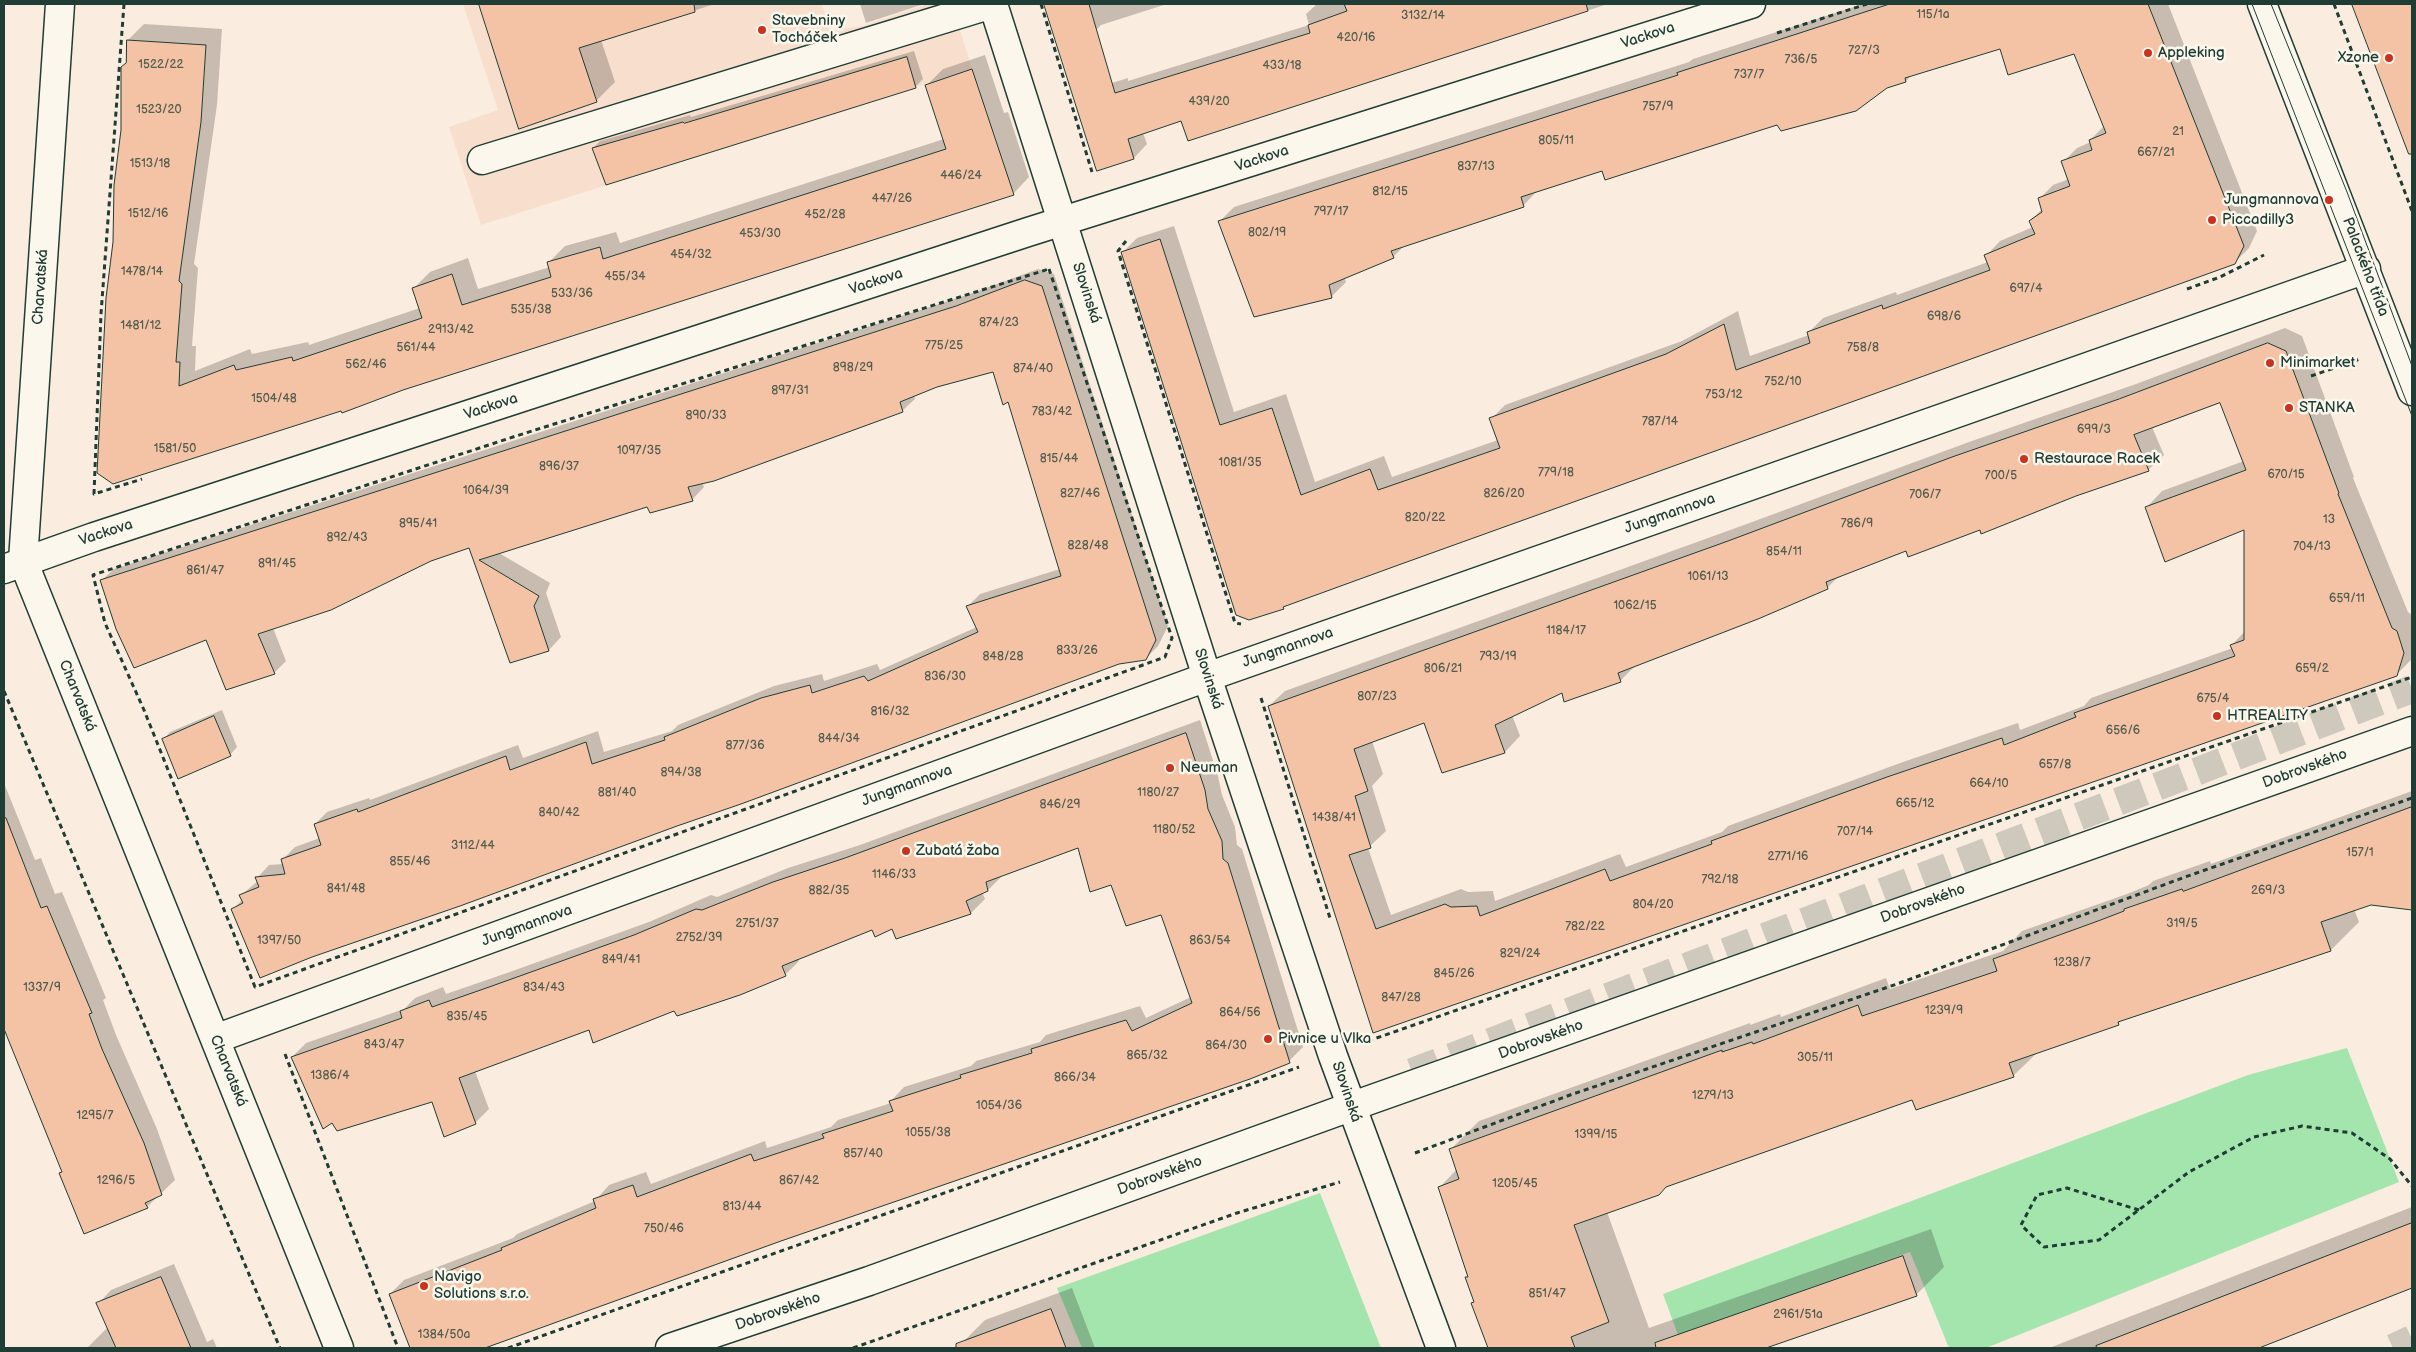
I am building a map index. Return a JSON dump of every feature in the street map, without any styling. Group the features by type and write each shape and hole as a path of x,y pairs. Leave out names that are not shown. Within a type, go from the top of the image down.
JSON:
{"street":[{"name":"Charvatská","path":"60,4 13,564 215,1040 339,1348"},
{"path":"482,160 992,4"},
{"name":"Slovinská","path":"992,4 1207,677 1350,1108 1441,1348"},
{"name":"Vackova","path":"13,564 1062,221 1750,4"},
{"name":"Palackého třída","path":"2262,4 2412,391"},
{"name":"Jungmannova","path":"215,1040 1207,677 2366,269"},
{"name":"Dobrovského","path":"670,1348 869,1281 2412,730"}],"path":[{"path":"124,4 101,314 94,494 150,476"},
{"path":"1041,4 1093,177"},
{"path":"2334,4 2412,211"},
{"path":"1126,240 1118,251 1235,623 1248,626"},
{"path":"2183,291 2220,278 2264,255"},
{"path":"1049,269 1172,638 1164,657 255,987 144,710 105,623 93,575 516,436 1049,269"},
{"path":"2311,376 2366,357"},
{"path":"1366,1033 1369,1042 2412,677"},
{"path":"4,691 280,1348"},
{"path":"1269,695 1260,699 1331,922"},
{"path":"1415,1153 1570,1095 1897,984 2185,877 2412,798"},
{"path":"293,1049 284,1053 398,1348"},
{"path":"508,1348 1305,1065"},
{"path":"2139,1210 2067,1188 2037,1195 2021,1225 2044,1247 2099,1240 2139,1210 2189,1172 2254,1137 2302,1126 2352,1133 2390,1159 2412,1186"},
{"path":"853,1348 1237,1213 1344,1180"}],"shaded area":[{"path":"463,4 822,4 830,31 865,25 928,4 952,4 972,69 481,225 449,127 498,110"}],"green space":[{"path":"2347,1048 2399,1182 1986,1348 1949,1348 1910,1252 1678,1335 1663,1294 2248,1075"},
{"path":"1320,1193 1381,1348 1082,1348 1057,1288"}],"building":[{"path":"479,4 694,4 695,12 579,48 597,102 519,129"},
{"path":"1044,4 1089,4 1115,93 1310,33 1308,25 1347,11 1344,4 1586,4 1588,11 1188,141 1181,121 1128,139 1134,159 1097,171"},
{"path":"1890,4 2148,4 2244,246 2235,264 1404,563 1283,607 1284,609 1249,620 1236,615 1121,252 1160,239 1220,425 1272,408 1301,495 1370,469 1378,490 1500,448 1489,418 1666,354 1724,324 1736,370 1810,343 1807,332 1882,305 1883,309 1990,270 1984,255 2035,234 2029,221 2042,212 2038,198 2070,186 2061,161 2092,150 2089,140 2106,133 2074,54 2008,75 2000,49 1905,78 1906,82 1887,88 1856,111 1781,131 1777,125 1605,180 1602,171 1521,197 1524,207 1391,251 1394,258 1329,285 1332,298 1254,317 1218,221 1678,75 1677,73"},
{"path":"2352,4 2412,4 2412,154 2409,154"},
{"path":"127,40 206,45 201,122 179,281 182,284 176,362 180,362 179,386 234,365 236,370 292,357 293,361 422,318 412,288 452,274 462,305 551,277 547,262 600,247 603,259 946,149 925,85 972,69 1014,195 403,390 342,413 341,411 113,484 97,473 106,298 113,242 114,185 121,130 121,67 126,63"},
{"path":"907,57 916,88 606,185 592,148 684,123"},
{"path":"1025,280 1042,286 1156,640 1146,660 1119,664 741,804 460,906 312,957 260,978 231,909 243,903 239,895 259,887 255,877 285,874 281,859 321,845 314,824 357,809 358,812 506,756 510,770 586,742 592,764 665,740 664,737 761,698 810,685 812,693 864,676 868,681 978,632 966,606 1061,576 1008,402 1003,405 993,372 937,387 900,402 903,412 714,481 688,487 693,501 650,513 647,507 479,560 539,596 534,606 549,651 510,663 469,548 431,561 331,610 258,634 275,674 226,690 206,640 134,668 116,629 100,580 956,306"},
{"path":"2268,343 2286,351 2338,494 2392,628 2397,631 2404,653 2397,676 1373,1033 1268,706 1728,541 1952,457 2119,399","holes":["2220,403 2246,470 2145,507 2165,562 2244,530 2244,640 2230,645 2235,656 2074,713 2076,717 2004,745 2002,738 1887,777 1711,841 1712,844 1610,881 1605,869 1480,916 1477,906 1451,907 1445,904 1376,929 1349,855 1371,848 1355,796 1368,791 1354,749 1424,723 1442,773 1505,753 1495,725 1562,693 1564,702 1621,682 1618,673 1758,619 1828,589 1826,582 1906,551 1908,557 1980,530 1981,534 2076,496 2149,471 2134,435"]},
{"path":"214,716 231,756 178,779 162,739"},
{"path":"1186,733 1205,790 1208,809 1222,841 1223,859 1228,863 1290,1063 1250,1079 781,1241 485,1348 410,1348 389,1294 502,1250 501,1248 596,1208 593,1199 633,1185 637,1197 751,1154 754,1161 824,1138 822,1134 893,1111 889,1101 961,1078 960,1075 1032,1053 1031,1049 1126,1020 1132,1031 1192,1003 1161,915 1126,926 1111,885 1090,892 1078,848 986,882 988,891 966,901 971,914 896,939 892,929 875,937 872,930 782,966 786,976 740,995 677,1016 674,1011 593,1043 589,1030 459,1078 476,1124 444,1137 432,1102 337,1131 332,1123 323,1129 291,1057 402,1018 400,1011 429,1000 432,1007 492,986 634,935 696,909 702,910 773,882 845,858"},
{"path":"2412,807 2412,910 2371,905 2321,922 2331,951 2118,1022 2119,1025 2009,1063 2014,1077 1916,1110 1912,1100 1666,1187 1659,1195 1574,1225 1609,1322 1571,1337 1575,1348 1488,1348 1471,1303 1474,1302 1465,1277 1468,1277 1438,1187 1459,1179 1449,1149 1722,1050 1722,1052 1752,1042 1753,1044 1858,1005 1862,1016 1997,971 1993,959 2098,921 2124,911 2124,909 2182,889 2183,891"},
{"path":"6,818 41,908 47,906 92,1013 89,1014 102,1049 144,1143 162,1195 145,1203 148,1208 84,1234 59,1173 62,1172 4,1029 4,819"},
{"path":"2412,1223 2412,1288 2259,1348 2097,1348 2096,1346"},
{"path":"1903,1256 1917,1296 1766,1348 1656,1348 1655,1343"},
{"path":"161,1277 191,1348 116,1348 96,1303"},
{"path":"1051,1309 1066,1348 956,1348 956,1344"}],"tunnel":[{"path":"1412,1072 2412,689"},
{"path":"2393,1348 2412,1339"}],"tram line":[{"path":"2252,4 2412,416"},
{"path":"2271,4 2347,192 2412,366"}],"place":[{"name":"Stavebniny Tocháček","path":"762,30"},
{"name":"Appleking","path":"2148,53"},
{"name":"Xzone","path":"2389,58"},
{"name":"Jungmannova","path":"2329,200"},
{"name":"Piccadilly3","path":"2212,220"},
{"name":"Minimarket","path":"2270,363"},
{"name":"STANKA","path":"2289,408"},
{"name":"Restaurace Racek","path":"2024,459"},
{"name":"HTREALITY","path":"2217,716"},
{"name":"Neuman","path":"1170,768"},
{"name":"Zubatá žaba","path":"906,851"},
{"name":"Pivnice u Vlka","path":"1268,1039"},
{"name":"Navigo Solutions s.r.o.","path":"424,1286"}]}
